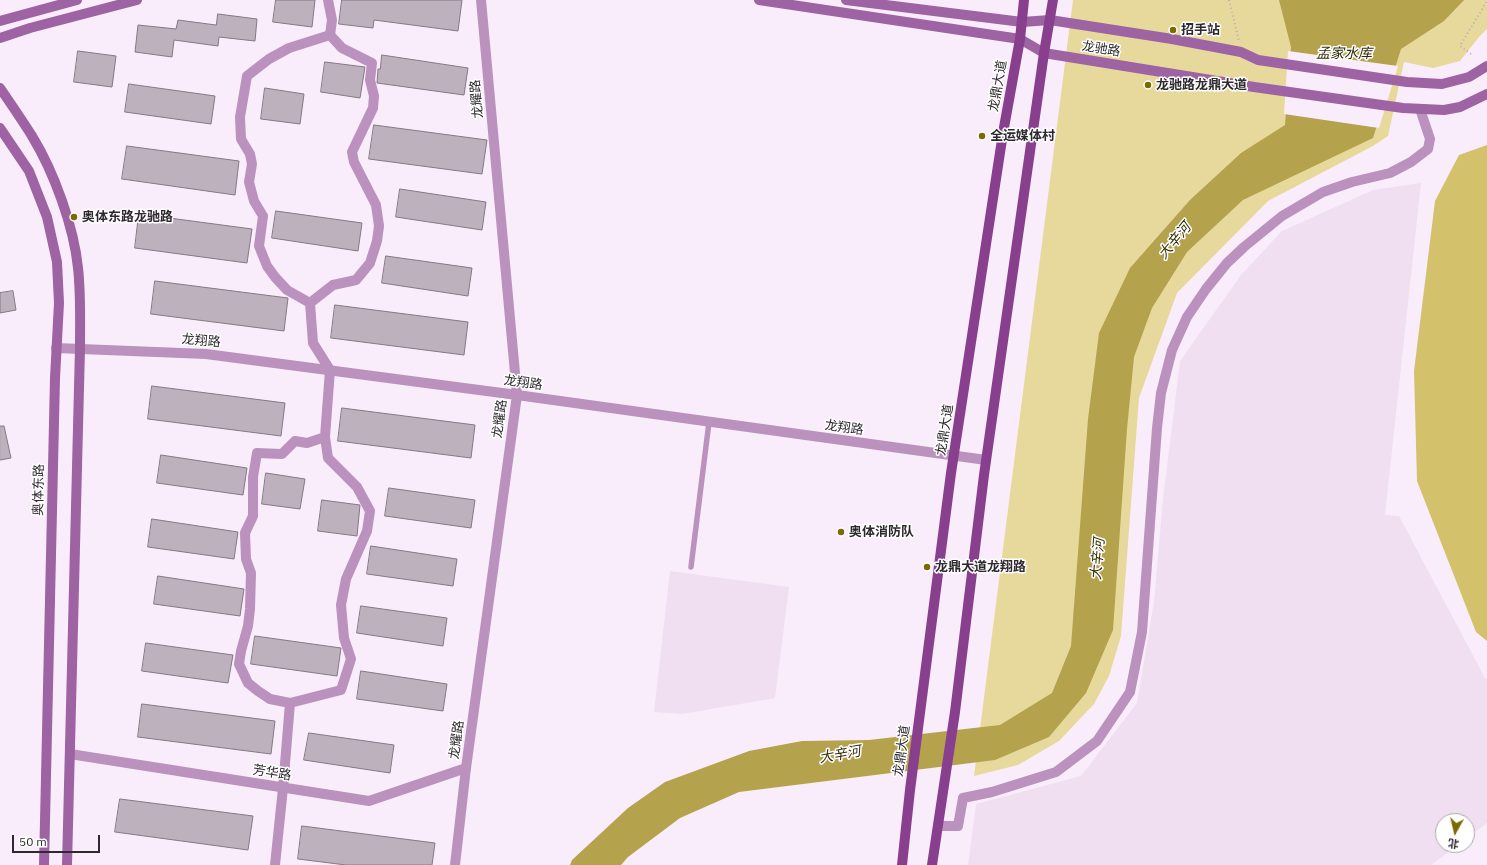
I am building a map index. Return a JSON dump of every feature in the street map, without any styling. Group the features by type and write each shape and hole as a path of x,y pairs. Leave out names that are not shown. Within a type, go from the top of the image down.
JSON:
{"main road":[{"path":"0,21 77,0"},
{"path":"0,38 30,28 137,0"},
{"name":"龙驰路","path":"759,0 1020,39 1044,53 1254,87 1403,108 1444,110 1460,107 1487,94"},
{"name":"龙驰路","path":"846,0 1022,22 1050,20 1172,39 1242,52 1258,60 1407,82 1442,84 1469,77 1487,66"},
{"name":"龙鼎大道","path":"902,865 910,790 954,457 1003,133 1020,39 1024,0"},
{"path":"932,865 955,712 986,460 1044,53 1053,0"},
{"path":"0,88 33,138 58,188 68,220 78,267 80,348 67,865"},
{"name":"奥体东路","path":"0,128 29,171 47,217 56,262 59,303 56,348 44,865"}],"street":[{"path":"328,0 332,20 330,35"},
{"name":"龙耀路","path":"455,865 466,768 517,395 481,0"},
{"path":"310,303 333,285 356,280 370,263 377,241 379,226 376,206 354,162 352,152 373,108 374,96 370,80 372,62 342,48 330,35"},
{"path":"310,303 287,290 274,277 259,246 263,216 254,201 249,182 252,164 250,154 241,139 240,118 247,76 269,59 289,48 330,35"},
{"path":"939,826 958,826 963,798 992,792 1056,772 1097,741 1130,692 1142,632 1157,428 1161,393 1172,350 1187,317 1206,289 1227,263 1282,216 1322,192 1352,182 1390,173 1411,162 1428,149 1430,140 1420,109"},
{"path":"310,303 313,343 330,370 325,436 328,458 357,487 370,511 367,531 346,579 341,605 344,638 352,659 340,690 290,703 270,699 248,683 239,664 248,626 250,609 251,573 246,560 245,533 253,516 253,477 257,453 282,454 295,441 307,443 325,436"},
{"name":"龙翔路","path":"56,348 206,354 517,395 954,457 986,460"},
{"path":"275,865 290,703"},
{"name":"芳华路","path":"70,754 368,801 466,768"}],"lane":[{"path":"691,567 709,422"}],"path":[{"path":"1229,0 1242,52"},
{"path":"1471,54 1460,46 1487,1"}],"shaded area":[{"path":"1073,0 1487,0 1487,29 1460,61 1433,68 1404,62 1388,136 1373,146 1268,201 1177,293 1139,398 1121,636 1109,676 1094,704 1059,741 1018,765 974,776"},
{"path":"1487,145 1487,641 1476,632 1417,481 1414,371 1435,201 1459,155"},
{"path":"1421,183 1385,515 1399,516 1485,678 1487,679 1487,823 1475,832 1475,813 1435,813 1435,853 1447,853 1431,865 968,865 976,804 1081,776 1137,703 1154,602 1163,499 1180,361 1241,275 1282,231 1373,190"},
{"path":"670,571 789,587 775,698 682,714 654,712"}],"water":[{"name":"孟家水库","path":"1279,0 1464,0 1444,21 1401,49 1373,138 1243,200 1187,252 1152,308 1134,357 1127,429 1113,630 1086,693 1049,737 995,760 739,792 680,818 628,857 621,865 570,865 572,860 628,808 665,782 749,751 802,741 869,740 1000,725 1052,693 1071,646 1088,419 1099,333 1130,268 1190,200 1241,153 1285,125 1291,47"}],"pier":[{"path":"1288,51 1398,66 1379,128 1284,114"}],"building":[{"path":"276,0 315,0 312,27 273,22"},
{"path":"342,0 462,0 458,31 374,20 373,28 339,24"},
{"path":"218,14 257,19 255,41 219,37 218,46 174,40 172,57 135,52 138,25 176,29 178,20 216,25"},
{"path":"78,51 116,56 112,87 74,82"},
{"path":"382,55 468,68 464,95 377,83 378,69 380,69"},
{"path":"325,62 365,67 360,98 321,92"},
{"path":"129,84 215,96 211,124 125,112"},
{"path":"265,88 304,94 300,124 261,119"},
{"path":"374,125 487,140 482,174 369,159"},
{"path":"127,146 239,161 235,195 122,179"},
{"path":"400,189 486,202 482,230 396,217"},
{"path":"276,211 362,223 358,251 272,238"},
{"path":"139,214 252,229 247,263 135,248"},
{"path":"386,256 472,268 468,296 382,283"},
{"path":"155,281 288,298 284,331 151,314"},
{"path":"13,291 16,310 0,313 0,293"},
{"path":"335,305 468,322 464,355 331,338"},
{"path":"152,386 285,403 281,436 148,419"},
{"path":"342,408 475,425 471,458 338,441"},
{"path":"0,426 4,426 11,458 0,460"},
{"path":"161,455 247,468 243,495 157,483"},
{"path":"266,473 305,479 300,509 262,504"},
{"path":"389,488 475,500 471,528 385,516"},
{"path":"322,500 360,505 357,536 318,531"},
{"path":"152,519 238,532 234,559 148,547"},
{"path":"371,546 457,559 453,586 367,574"},
{"path":"158,576 244,589 240,616 154,604"},
{"path":"361,606 447,618 443,646 357,633"},
{"path":"255,636 341,648 337,676 251,664"},
{"path":"146,643 233,655 228,683 142,671"},
{"path":"361,671 447,684 443,711 357,699"},
{"path":"142,704 275,721 271,754 138,737"},
{"path":"309,733 394,745 390,773 304,760"},
{"path":"120,799 253,816 248,850 115,832"},
{"path":"302,826 435,843 432,865 346,865 298,859"}],"place":[{"name":"招手站","path":"1173,30"},
{"name":"龙驰路龙鼎大道","path":"1148,85"},
{"name":"全运媒体村","path":"982,136"},
{"name":"奥体东路龙驰路","path":"74,217"},
{"name":"奥体消防队","path":"841,532"},
{"name":"龙鼎大道龙翔路","path":"927,567"}],"water label":[{"name":"大辛河","path":"1175,241"},
{"name":"大辛河","path":"1098,559"},
{"name":"大辛河","path":"840,755"}]}
